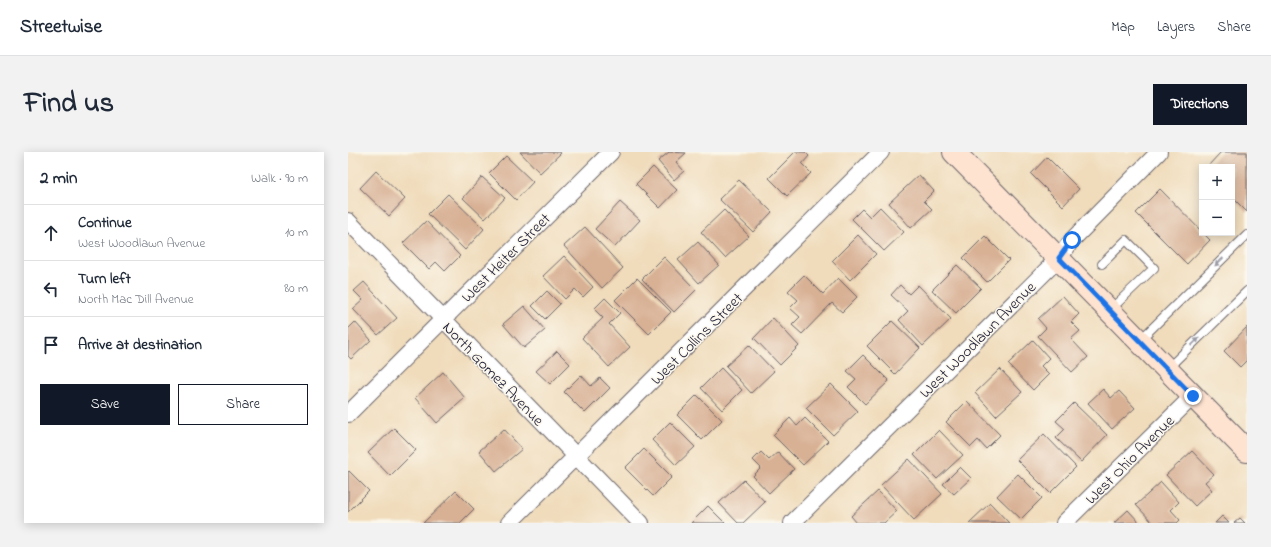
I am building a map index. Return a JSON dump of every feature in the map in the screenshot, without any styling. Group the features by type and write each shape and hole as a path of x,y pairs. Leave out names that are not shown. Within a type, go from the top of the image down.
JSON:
{"street":[{"name":"West Heiter Street","path":"348,414 611,152"},
{"name":"West Collins Street","path":"509,523 882,152"},
{"name":"West Woodlawn Avenue","path":"792,523 1059,258 1072,240 1159,152"},
{"path":"962,157 1247,451"},
{"name":"North Gomez Avenue","path":"348,221 442,320 641,523"},
{"name":"West Ohio Avenue","path":"1064,523 1193,396"}],"lane":[{"path":"1139,341 1247,235"},
{"path":"1102,264 1126,240 1154,268 1110,310"},
{"path":"1167,369 1247,291"}],"building":[{"path":"520,152 559,152 561,153 540,173"},
{"path":"669,152 686,153 676,162 684,171 674,180 658,161"},
{"path":"795,152 805,152 809,156 802,164 811,173 787,196 769,178"},
{"path":"1221,152 1247,152 1247,212 1235,200 1235,164 1210,164"},
{"path":"506,156 533,182 516,200 489,173"},
{"path":"1047,157 1079,189 1063,206 1031,174"},
{"path":"653,167 677,190 660,208 636,184"},
{"path":"376,171 405,199 389,216 360,188"},
{"path":"919,175 934,191 924,201 932,209 911,228 889,203"},
{"path":"482,177 505,198 485,219 463,198"},
{"path":"739,180 772,212 753,232 719,199"},
{"path":"1160,189 1199,229 1199,236 1206,236 1210,240 1187,264 1136,213"},
{"path":"448,194 484,229 465,250 428,214"},
{"path":"620,202 640,220 615,247 595,229"},
{"path":"880,207 904,232 884,251 852,219 862,209 870,217"},
{"path":"724,210 749,236 725,258 701,232"},
{"path":"426,221 460,256 445,271 436,262 429,269 403,243"},
{"path":"585,227 623,268 602,288 564,246"},
{"path":"858,235 876,254 850,280 832,261"},
{"path":"985,236 1009,260 987,282 963,258"},
{"path":"698,242 719,265 699,283 678,260"},
{"path":"564,256 593,287 583,297 575,289 565,299 543,276"},
{"path":"664,257 696,290 674,312 642,279"},
{"path":"957,265 981,288 956,313 932,290"},
{"path":"804,275 823,294 838,278 857,297 842,312 832,303 802,334 792,325 800,317 790,308 798,300 788,291"},
{"path":"637,278 671,312 649,334 615,300"},
{"path":"364,282 397,318 378,335 353,309 363,300 354,291"},
{"path":"900,285 909,294 918,285 951,319 923,346 899,320 908,311 891,295"},
{"path":"547,291 560,304 545,319 532,306"},
{"path":"1063,296 1079,314 1071,322 1080,331 1071,339 1088,357 1072,372 1038,336 1046,328 1038,319"},
{"path":"605,298 620,313 609,324 630,347 609,367 582,338 603,318 594,309"},
{"path":"524,306 545,330 524,348 503,324"},
{"path":"773,318 799,346 780,365 754,338"},
{"path":"892,321 920,348 895,374 867,346"},
{"path":"355,322 371,340 351,359 348,356 348,329"},
{"path":"1247,327 1247,360 1240,367 1224,351"},
{"path":"1033,340 1049,358 1041,366 1049,374 1033,390 1008,364"},
{"path":"749,345 774,371 751,393 726,366"},
{"path":"557,351 570,364 550,384 536,371"},
{"path":"863,355 889,381 865,404 848,387 856,379 847,371"},
{"path":"721,368 742,390 722,410 701,388"},
{"path":"1000,369 1022,392 996,416 975,393"},
{"path":"443,372 465,398 437,423 415,398"},
{"path":"581,375 591,386 600,378 610,388 585,413 564,392"},
{"path":"831,384 858,411 833,435 806,408"},
{"path":"1103,389 1111,398 1119,391 1135,408 1112,429 1088,403"},
{"path":"697,395 722,420 702,440 677,415"},
{"path":"967,401 1000,435 986,449 978,440 971,447 946,422"},
{"path":"1074,403 1107,435 1081,462 1056,438 1065,429 1056,421"},
{"path":"790,418 797,426 805,418 828,441 803,465 773,435"},
{"path":"670,422 695,447 676,465 652,440"},
{"path":"394,428 416,450 390,476 368,453"},
{"path":"504,429 522,449 496,471 479,451"},
{"path":"939,430 963,455 937,479 914,455"},
{"path":"1044,434 1076,467 1050,493 1017,460"},
{"path":"644,449 672,477 653,496 625,468"},
{"path":"1192,451 1214,474 1205,482 1212,490 1195,506 1166,475"},
{"path":"761,452 769,460 778,452 794,469 769,493 753,476 761,468 753,460"},
{"path":"909,459 942,494 914,520 881,485"},
{"path":"960,467 971,478 954,494 943,484"},
{"path":"349,471 369,491 348,512 348,472"},
{"path":"1018,474 1042,498 1021,519 997,496"},
{"path":"744,480 765,502 743,523 738,523 719,503"},
{"path":"1161,482 1179,502 1171,510 1180,520 1177,523 1153,523 1136,505"},
{"path":"456,491 474,509 460,523 423,523"},
{"path":"878,491 897,511 884,523 857,523 851,516"},
{"path":"990,503 1009,523 969,523"},
{"path":"708,506 725,523 691,523"},
{"path":"1128,510 1140,523 1114,523"},
{"path":"1222,516 1229,523 1215,523"},
{"path":"1240,518 1245,523 1234,523"}],"route":[{"path":"1072,240 1059,258 1193,396"}]}
